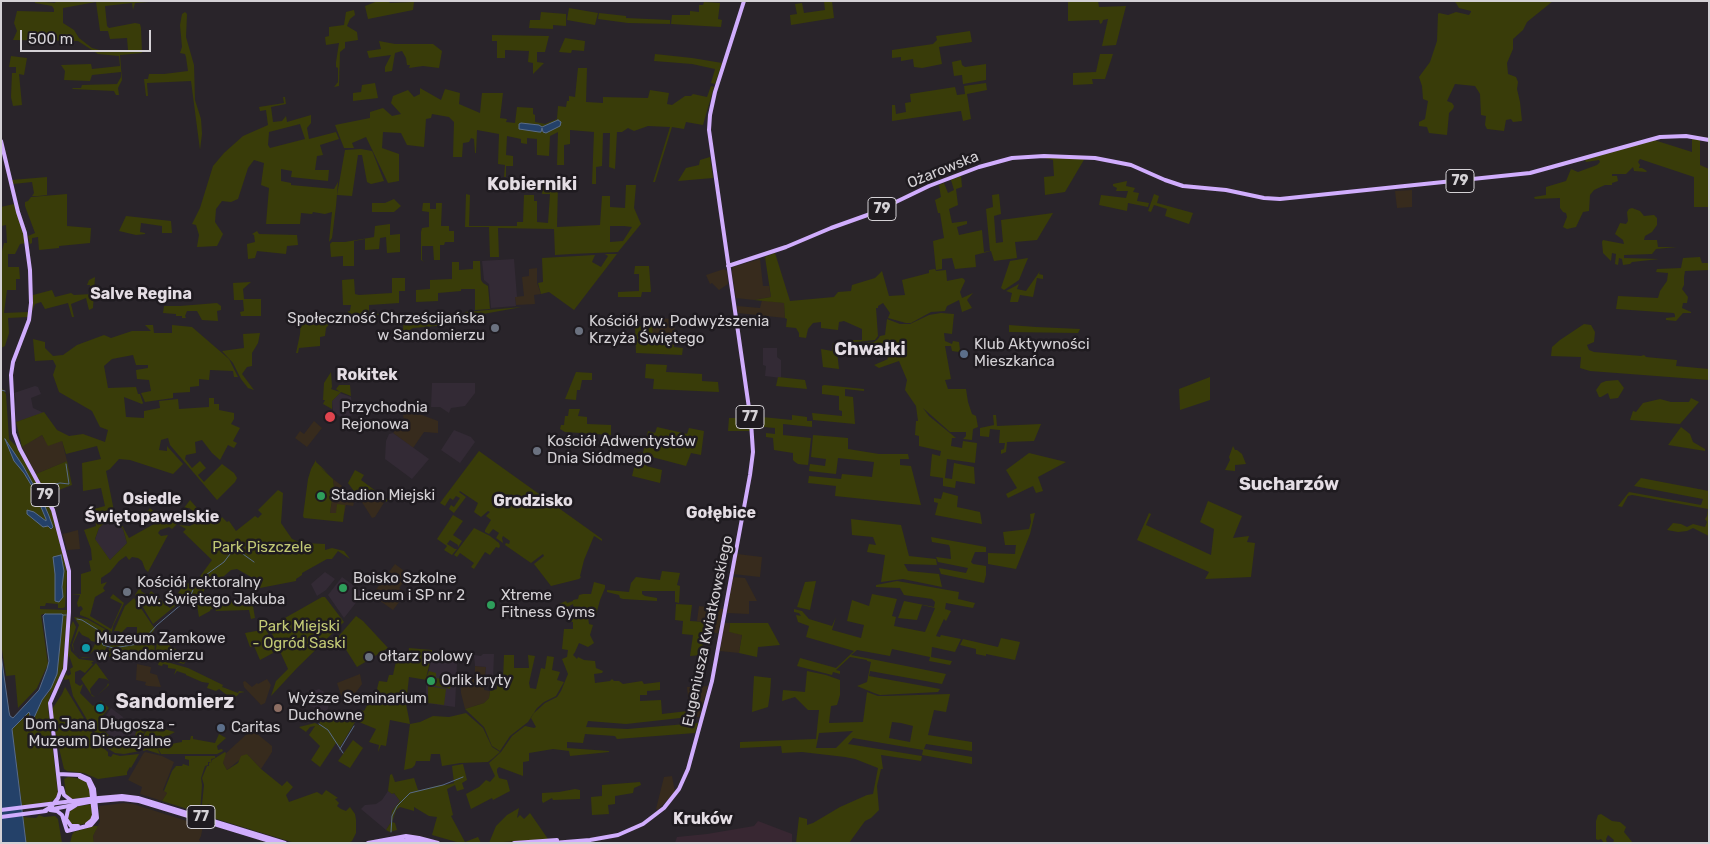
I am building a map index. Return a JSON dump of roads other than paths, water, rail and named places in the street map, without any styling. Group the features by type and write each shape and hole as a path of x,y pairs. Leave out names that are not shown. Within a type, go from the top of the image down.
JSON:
{"main road":[{"name":"Eugeniusza Kwiatkowskiego","path":"553,843 618,835 638,827 660,811 674,796 683,782 690,765 712,679 751,472 753,451 751,422 709,135 713,98 744,1"},
{"name":"Ożarowska","path":"728,266 786,247 873,213 929,186 993,162 1026,157 1088,157 1131,165 1183,186 1226,190 1264,198 1280,199 1530,174 1660,137 1682,136 1709,140"},
{"name":"79","path":"1,141 27,242 31,299 28,325 13,362 10,375 14,433 49,502 57,522 69,570 64,672 50,703 64,796 75,803"},
{"name":"79","path":"52,724 60,774"},
{"path":"50,810 57,811 62,815 67,831 89,826 96,820 96,804 91,781 85,776 67,775 59,766"},
{"path":"52,803 60,792 60,774 84,778 89,782 94,814 91,822 76,827 69,824 66,819 67,812 75,803"},
{"path":"61,781 67,775"},
{"name":"77","path":"99,800 119,796 138,798 285,843"},
{"name":"77","path":"1,816 50,810 89,801 120,799 139,801 276,843"},
{"name":"77","path":"1,810 52,803 75,803"},
{"name":"77","path":"44,811 50,808 52,803"},
{"path":"368,843 407,836 438,843"},
{"name":"Eugeniusza Kwiatkowskiego","path":"514,843 594,839"},
{"path":"384,843 405,840 428,843"}],"water":[{"path":"558,120 561,122 560,126 546,133 543,132 542,128 541,132 519,129 519,124 521,123 542,127"},
{"path":"5,439 43,502 53,527 51,529 48,526 43,527 27,514 27,510 34,512 46,521 33,488 14,461"},
{"path":"61,555 64,571 63,597 59,602 55,601 53,557"},
{"path":"45,614 63,615 57,674 51,688 42,700 28,731 25,729 30,715 29,712 12,729 26,843 1,843 1,654 9,712 13,718 39,690 47,669 49,661 43,616"}],"waterway":[{"path":"1,390 5,391"},
{"path":"49,496 47,486 60,483 69,484 66,464"},
{"path":"194,588 203,577 224,562 233,550 236,549 254,562"},
{"path":"190,597 193,590"},
{"path":"146,637 189,598"},
{"path":"77,619 98,630 103,645 113,648 141,642"},
{"path":"319,724 328,730 343,753"},
{"path":"340,749 354,726"},
{"path":"391,832 392,816 397,806 410,793 443,785 463,777"}],"place":[{"name":"Społeczność Chrześcijańska w Sandomierzu","path":"495,328"},
{"name":"Kościół pw. Podwyższenia Krzyża Świętego","path":"579,331"},
{"name":"Klub Aktywności Mieszkańca","path":"964,354"},
{"name":"Przychodnia Rejonowa","path":"330,417"},
{"name":"Kościół Adwentystów Dnia Siódmego","path":"537,451"},
{"name":"Stadion Miejski","path":"321,496"},
{"name":"Boisko Szkolne Liceum i SP nr 2","path":"343,588"},
{"name":"Kościół rektoralny pw. Świętego Jakuba","path":"127,592"},
{"name":"Xtreme Fitness Gyms","path":"491,605"},
{"name":"Muzeum Zamkowe w Sandomierzu","path":"86,648"},
{"name":"ołtarz polowy","path":"369,657"},
{"name":"Orlik kryty","path":"431,681"},
{"name":"Dom Jana Długosza - Muzeum Diecezjalne","path":"100,708"},
{"name":"Wyższe Seminarium Duchowne","path":"278,708"},
{"name":"Caritas","path":"221,728"}],"district":[{"name":"Kobierniki","path":"532,185"},
{"name":"Salve Regina","path":"141,294"},
{"name":"Chwałki","path":"870,350"},
{"name":"Rokitek","path":"367,375"},
{"name":"Sucharzów","path":"1289,485"},
{"name":"Grodzisko","path":"533,501"},
{"name":"Osiedle Świętopawelskie","path":"152,508"},
{"name":"Gołębice","path":"721,513"},
{"name":"Sandomierz","path":"175,702"},
{"name":"Kruków","path":"703,819"}],"park label":[{"name":"Park Piszczele","path":"262,548"},
{"name":"Park Miejski - Ogród Saski","path":"299,636"}]}
